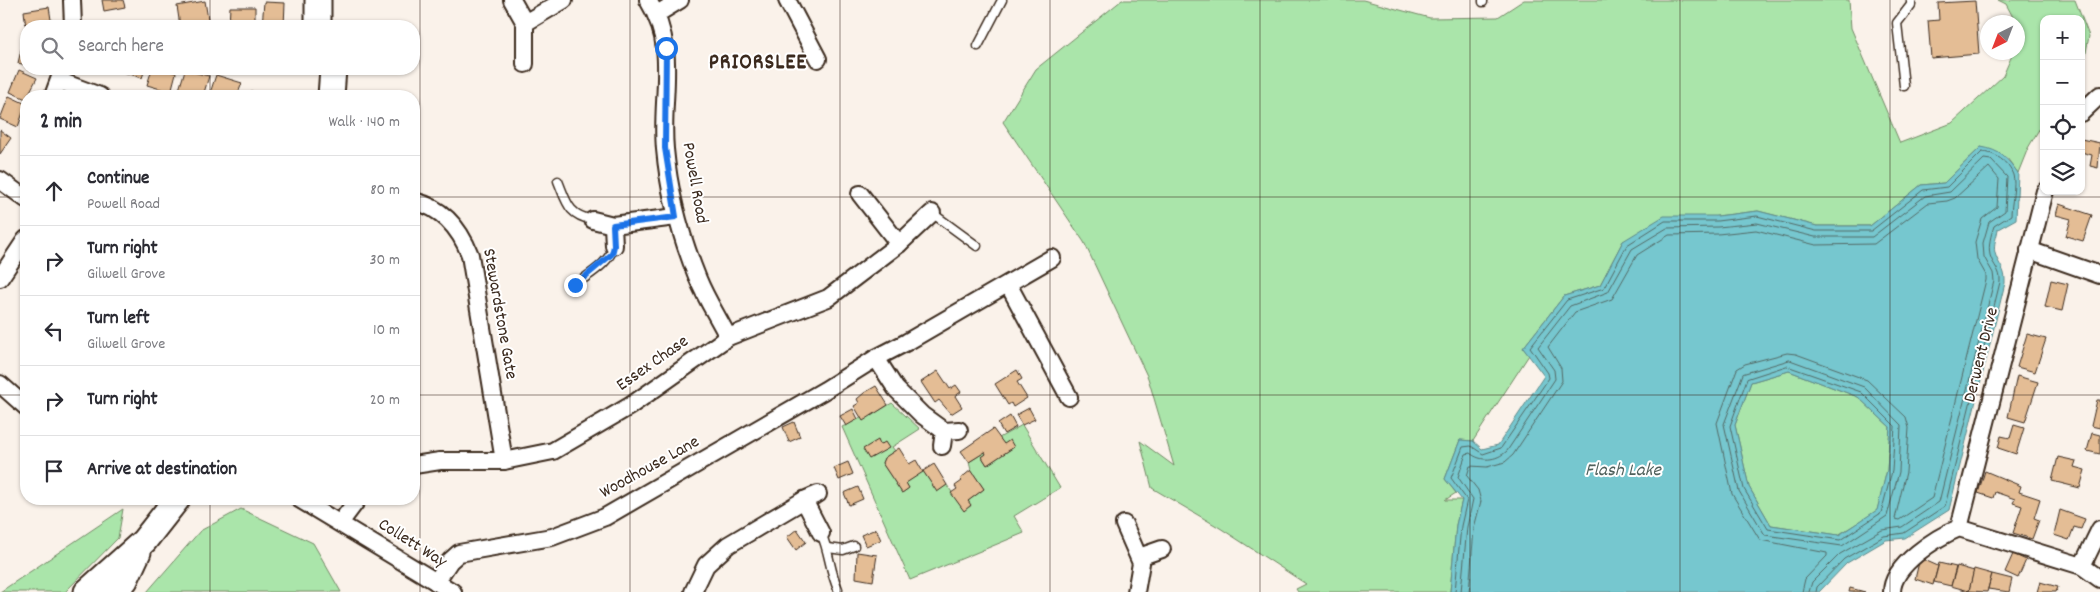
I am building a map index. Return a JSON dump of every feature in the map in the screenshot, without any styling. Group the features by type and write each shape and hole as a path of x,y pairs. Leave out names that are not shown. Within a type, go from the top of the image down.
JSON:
{"main road":[{"path":"318,0 318,20"},
{"path":"334,0 334,20"},
{"path":"315,90 317,75"},
{"path":"331,90 333,75"},
{"path":"87,592 144,541 172,505"},
{"path":"115,592 125,580 144,541"}],"street":[{"path":"72,0 72,20"},
{"path":"512,0 525,23 525,64"},
{"path":"525,23 564,0"},
{"name":"Powell Road","path":"648,0 657,14 666,48 665,148 676,217 699,280 728,337"},
{"path":"657,14 680,0"},
{"path":"787,0 818,59"},
{"path":"55,90 61,75 89,90"},
{"path":"2085,109 2100,95"},
{"path":"0,180 20,195"},
{"path":"860,194 899,244"},
{"name":"Derwent Drive","path":"1959,528 2044,195"},
{"name":"Stewardstone Gate","path":"420,203 431,206 449,221 462,236 470,256 504,461"},
{"name":"Essex Chase","path":"420,463 440,461 504,461 554,451 630,406 728,337 828,298 899,244 932,213"},
{"path":"593,220 613,225 676,217"},
{"path":"613,225 614,246"},
{"path":"0,278 20,248"},
{"path":"2029,250 2100,275"},
{"name":"Woodhouse Lane","path":"436,582 450,561 459,553 552,537 605,517 825,390 876,358 908,342 1052,258"},
{"path":"1008,284 1069,397"},
{"path":"876,358 896,389 922,415 948,435"},
{"path":"0,384 20,402"},
{"path":"693,592 706,565 728,545 811,497 821,533"},
{"name":"Collett Way","path":"309,505 453,592"},
{"path":"340,523 354,505"},
{"path":"1124,524 1141,564 1136,592"},
{"path":"1892,592 1892,583 1911,558 1943,535 1959,528 2082,566 2100,579"},
{"path":"2082,566 2100,529"},
{"path":"1139,557 1162,548"}],"lane":[{"path":"978,46 1002,0"},
{"path":"1904,86 1897,23 1911,5 1911,0"},
{"path":"558,181 568,206 574,213 593,220"},
{"path":"932,213 976,246"},
{"path":"575,285 606,262 612,254 614,246"},
{"path":"821,533 828,548 830,572 838,589"},
{"path":"828,548 843,550 854,546"}],"green space":[{"path":"1122,0 1363,0 1430,18 1498,17 1524,0 1849,0 1851,28 1900,143 1952,123 2003,76 2010,60 2025,60 2025,15 2012,15 2006,4 1998,0 2075,0 2081,15 2040,15 2040,128 2028,148 2018,173 2007,158 1981,147 1944,183 1921,185 1870,226 1817,226 1758,211 1717,216 1623,241 1600,285 1564,296 1523,348 1529,355 1473,441 1460,440 1445,479 1456,493 1445,500 1462,500 1456,525 1450,592 1298,592 1296,589 1306,584 1220,528 1152,488 1140,441 1174,466 1148,378 1084,242 1003,122 1036,69"},
{"path":"2085,26 2089,36 2085,58"},
{"path":"1789,371 1858,397 1890,427 1887,470 1877,511 1838,535 1771,525 1749,487 1735,425 1751,382"},
{"path":"892,403 920,429 892,447 895,451 884,458 882,463 902,493 909,488 906,483 923,471 937,491 947,485 964,510 971,506 968,501 984,489 971,470 969,462 985,452 986,454 982,457 987,465 1014,447 1004,444 999,438 1022,425 1060,488 1014,516 1024,533 910,580 842,427 861,418 863,420"},
{"path":"123,509 118,538 65,592 0,592"},
{"path":"241,509 313,543 341,592 147,592 200,531"}],"water":[{"name":"Flash Lake","path":"1981,147 1993,150 2002,156 2018,173 2016,219 1998,229 1995,244 1996,257 2003,271 2005,283 1949,510 1905,538 1886,540 1847,563 1819,592 1450,592 1456,525 1462,500 1445,479 1460,440 1473,441 1482,449 1498,445 1544,376 1523,348 1564,296 1600,285 1623,241 1664,216 1717,216 1758,211 1817,226 1870,226 1921,185 1944,183","holes":["1789,371 1858,397 1890,427 1887,470 1877,510 1839,535 1771,525 1749,487 1735,425 1751,382"]}],"building":[{"path":"102,0 123,0 125,7 104,11"},
{"path":"205,1 208,20 179,20 177,6"},
{"path":"1975,1 1979,54 1931,58 1928,21 1939,20 1938,3"},
{"path":"264,2 285,3 284,20 262,20"},
{"path":"49,7 51,20 25,20 24,11"},
{"path":"230,7 255,7 255,20 229,20"},
{"path":"19,70 20,75 30,75 37,78 31,90 20,90 20,96 10,92"},
{"path":"133,75 143,75 142,78"},
{"path":"150,75 175,75 172,90 147,85"},
{"path":"183,75 209,76 205,90 179,90"},
{"path":"216,75 242,83 239,90 211,90"},
{"path":"9,96 20,101 20,121 18,127 0,119"},
{"path":"0,130 11,138 0,154"},
{"path":"2085,140 2100,143 2098,168 2090,166 2092,155 2085,153"},
{"path":"2059,204 2092,215 2083,241 2066,236 2071,219 2056,215"},
{"path":"2051,280 2068,284 2062,311 2045,307"},
{"path":"2027,334 2046,339 2035,372 2017,367"},
{"path":"1017,370 1022,379 1017,382 1027,398 1013,407 1011,403 1008,405 995,384"},
{"path":"938,371 950,389 956,385 961,392 955,396 962,407 951,414 939,400 935,403 921,382"},
{"path":"2017,376 2038,382 2025,422 2008,417"},
{"path":"876,386 888,405 863,421 854,406 859,403 857,399"},
{"path":"2097,400 2100,400 2100,428 2091,426"},
{"path":"1029,408 1035,419 1022,425 1016,415"},
{"path":"853,409 858,419 846,426 840,416"},
{"path":"1010,416 1016,427 1004,434 998,424"},
{"path":"794,422 800,437 789,442 783,427"},
{"path":"2014,425 2024,428 2016,454 1998,448 2001,436 2010,438"},
{"path":"993,429 1004,444 1010,440 1014,447 987,465 982,457 986,454 985,452 969,462 961,451"},
{"path":"2092,433 2100,435 2100,454 2087,451"},
{"path":"878,440 880,445 885,442 889,448 869,459 863,449"},
{"path":"899,448 909,464 916,460 923,472 906,483 909,488 902,493 882,463 884,458"},
{"path":"2058,457 2076,461 2074,467 2085,470 2080,488 2052,481"},
{"path":"848,462 853,474 839,480 834,468"},
{"path":"934,464 947,485 937,492 923,471"},
{"path":"971,470 984,489 968,501 971,505 964,511 951,493 957,489 955,486 962,481 960,479"},
{"path":"1985,471 2021,486 2019,492 2040,499 2034,518 2039,520 2032,539 2013,533 2022,506 2013,503 2015,499 1995,492 1993,498 1978,493"},
{"path":"858,487 863,499 849,505 844,493"},
{"path":"2060,510 2085,519 2081,529 2074,527 2069,540 2054,535"},
{"path":"797,529 806,542 796,550 787,537"},
{"path":"876,529 881,540 866,546 861,535"},
{"path":"857,552 877,555 873,581 856,578"},
{"path":"2013,554 2026,560 2018,578 2005,572"},
{"path":"1920,558 1938,566 1933,585 1915,579"},
{"path":"1939,563 1956,567 1951,586 1934,582"},
{"path":"1957,566 1974,571 1969,591 1951,586"},
{"path":"1974,569 1992,574 1987,592 1969,591"},
{"path":"1992,574 2012,579 2009,592 1988,589"},
{"path":"2040,582 2058,587 2056,592 2037,592"},
{"path":"1850,588 1865,592 1849,592"}],"district":[{"name":"PRIORSLEE","path":"758,63"}],"route":[{"path":"575,285 606,262 612,254 614,246 613,225 676,217 665,148 666,48"}]}
